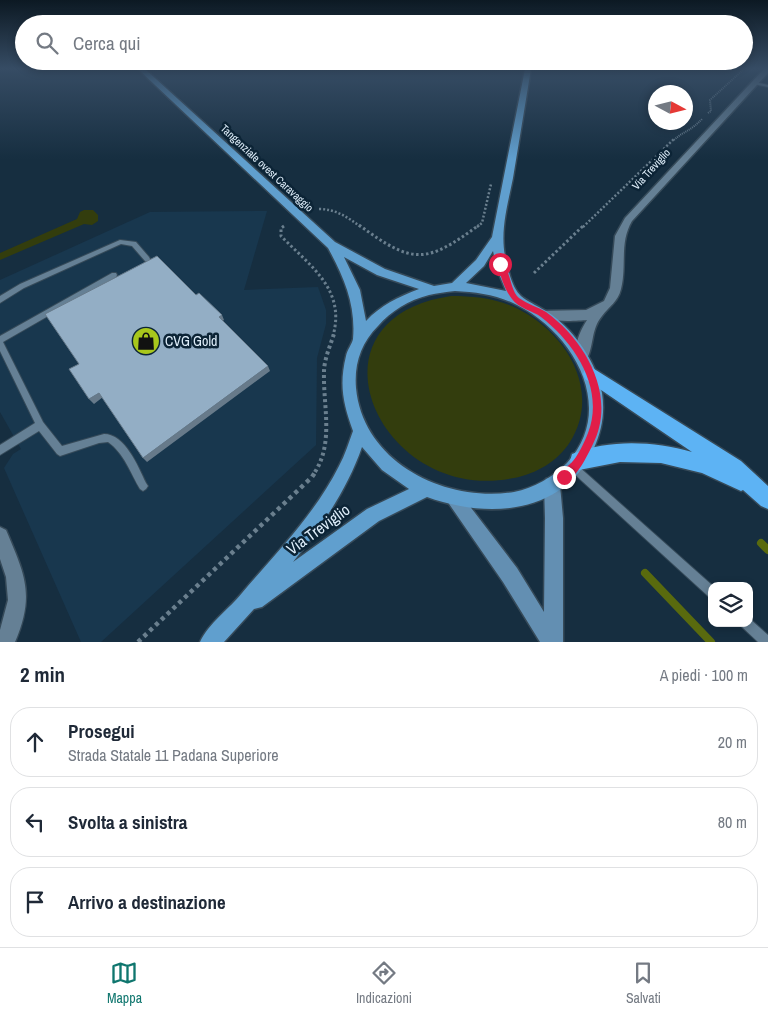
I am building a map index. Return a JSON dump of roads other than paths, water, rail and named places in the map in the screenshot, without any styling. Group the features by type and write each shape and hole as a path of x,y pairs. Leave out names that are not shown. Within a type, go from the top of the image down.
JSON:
{"highway":[{"path":"591,374 652,416 734,468 765,496"},
{"path":"577,464 616,452 657,453 708,466 765,496"}],"main road":[{"name":"Tangenziale ovest Caravaggio","path":"173,99 331,245 381,272 406,282 434,289"},
{"path":"516,299 506,282 500,264 497,237 522,99"},
{"path":"455,287 480,264 497,237"},
{"name":"Tangenziale ovest Caravaggio","path":"331,245 356,291 360,308 358,340"},
{"path":"455,287 479,288 516,299 542,314 564,332 582,355 591,374 597,403 596,418 588,447 577,464 552,485 535,494 509,500 474,501 453,498 427,489 392,467 378,453 361,430 353,411 349,379 350,365 358,340 374,319 384,310 408,296 434,289 455,287"},
{"name":"Via Treviglio","path":"210,642 239,612 304,534 332,495 346,470 361,430"},
{"path":"552,485 554,518 552,642"},
{"name":"Via Treviglio","path":"239,612 373,515 427,489"},
{"path":"453,498 510,576 552,642"}],"street":[{"name":"Via Treviglio","path":"582,355 587,330 600,310 608,305 613,297 619,240 628,221 742,99"},
{"path":"542,314 573,316 600,310"},
{"path":"0,536 16,579 19,596 15,619 6,642"}],"lane":[{"path":"0,300 22,286 120,242 134,244 148,259"},
{"path":"114,275 0,341 40,425 60,452 96,440 110,438 118,443 143,486"},
{"path":"0,450 40,425"},
{"path":"577,464 708,588"},
{"path":"750,627 767,642"}],"waterway":[{"path":"761,543 768,550"},
{"path":"645,573 711,642"}],"place":[{"name":"CVG Gold","path":"146,341"}]}
